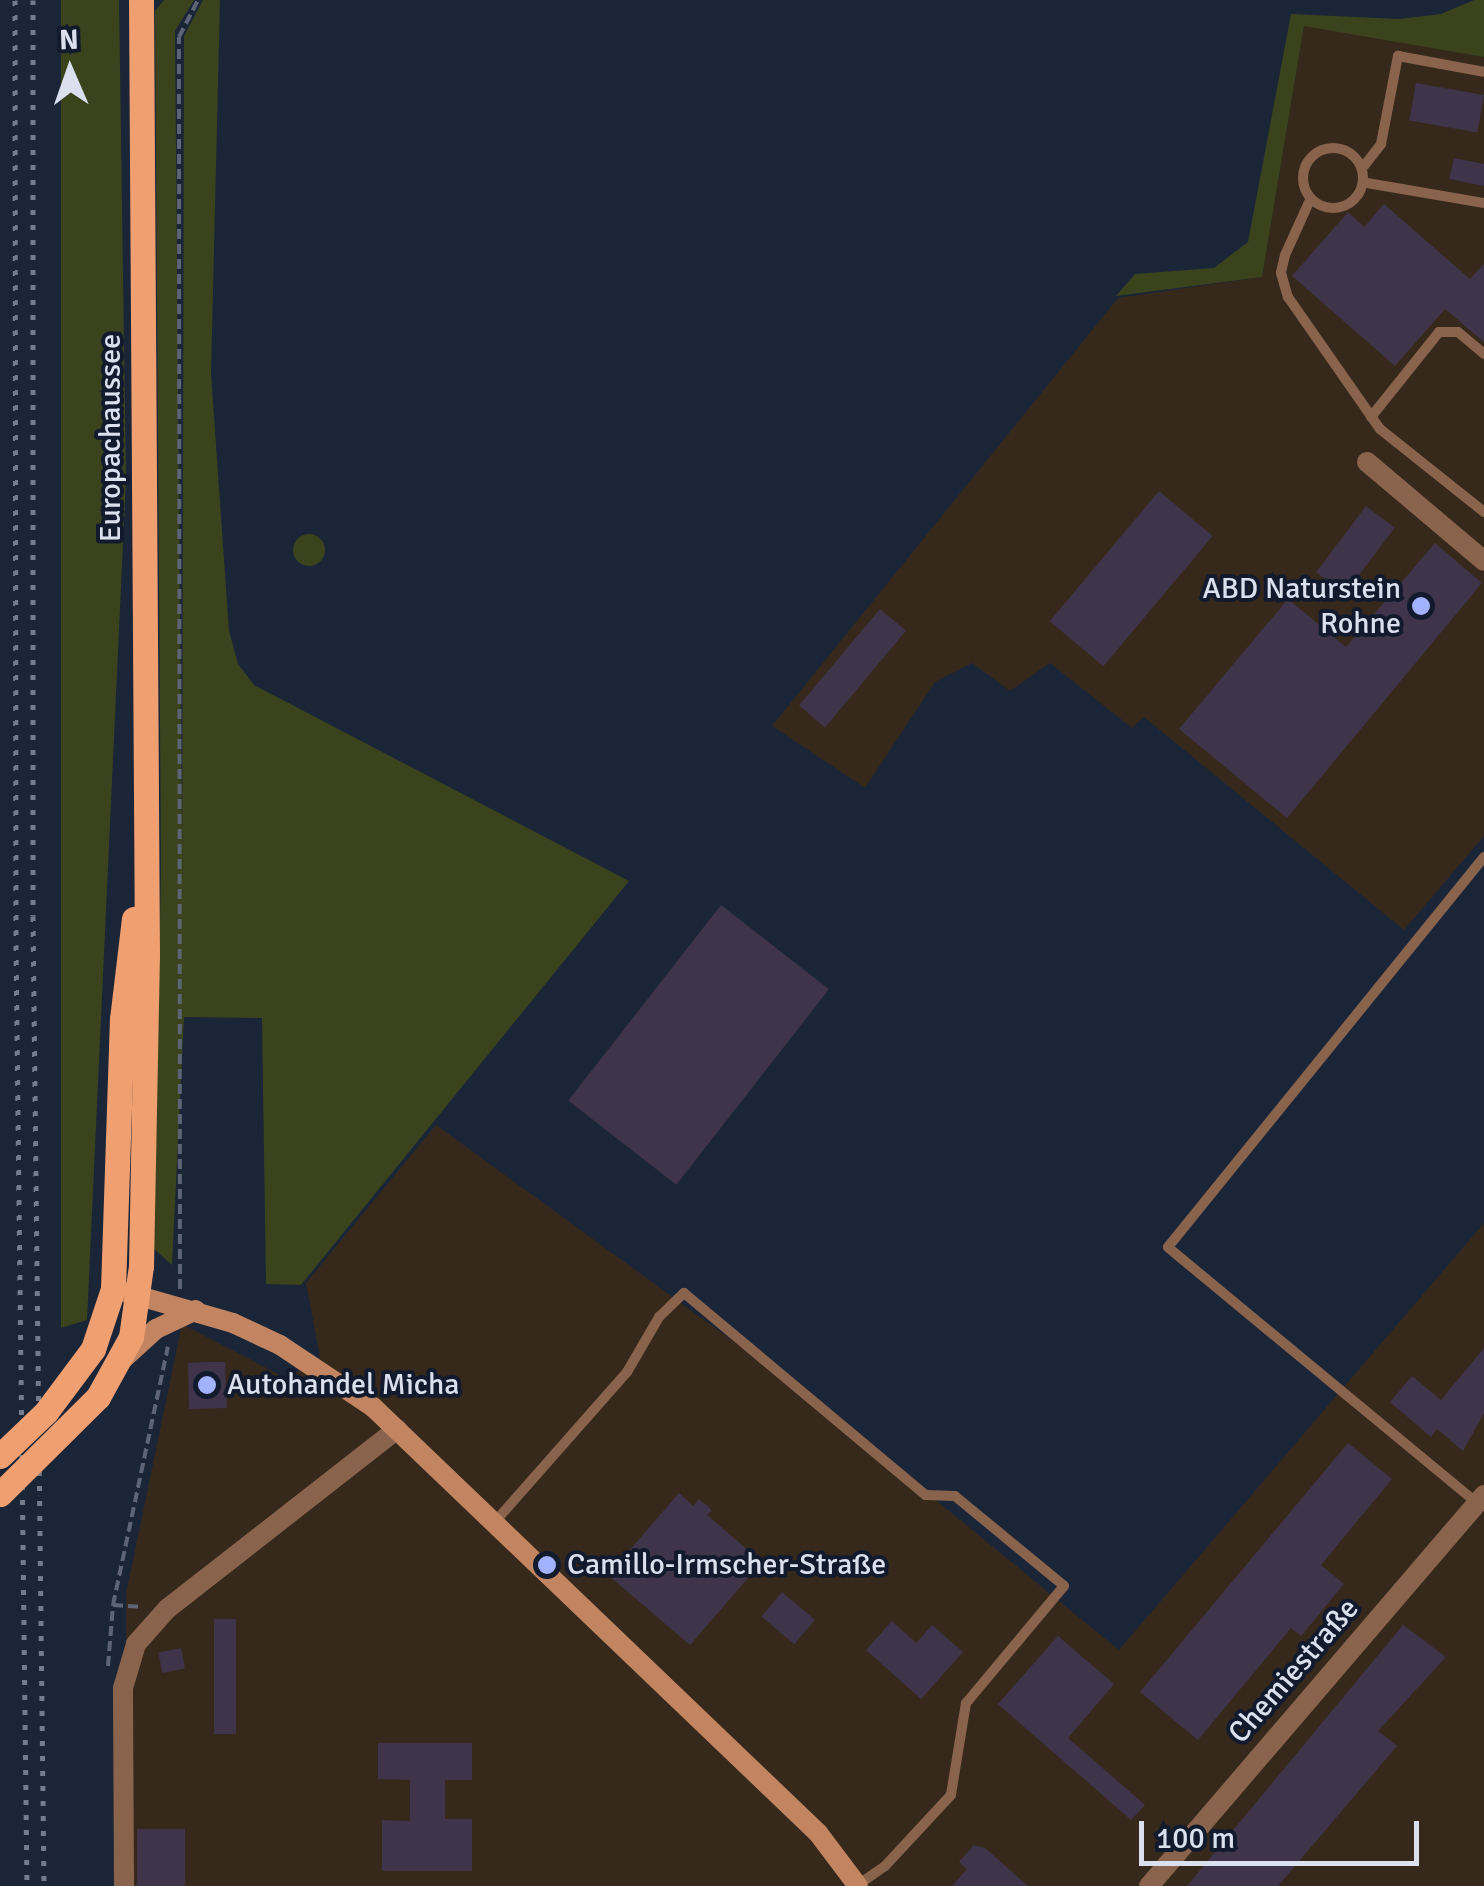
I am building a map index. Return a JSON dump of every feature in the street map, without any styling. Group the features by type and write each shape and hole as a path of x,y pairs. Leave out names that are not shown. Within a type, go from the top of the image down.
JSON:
{"main road":[{"name":"Europachaussee","path":"0,1494 98,1396 123,1360 138,1295 142,876 141,0"},
{"name":"Europachaussee","path":"0,1456 46,1412 93,1349 113,1290 122,1019 142,876"}],"street":[{"path":"1366,462 1484,561"},
{"path":"113,1290 138,1295 280,1345 397,1428 818,1833 858,1886"},
{"path":"123,1360 183,1311"},
{"path":"124,1886 122,1688 136,1644 168,1609 397,1428"},
{"name":"Chemiestraße","path":"1149,1886 1480,1499"}],"lane":[{"path":"1310,200 1347,204 1366,183 1364,166 1381,144 1398,56 1484,72"},
{"path":"1310,200 1300,183 1315,154 1333,150 1364,166"},
{"path":"1366,183 1484,203"},
{"path":"1310,200 1281,273 1288,297 1372,417 1484,512"},
{"path":"1372,417 1440,332 1458,332 1484,354"},
{"path":"1480,1499 1168,1247 1484,857"},
{"path":"494,1524 627,1372 658,1317 684,1293 926,1495 955,1496 1064,1586 966,1703 951,1795 885,1866 858,1886"}],"path":[{"path":"107,1670 113,1605 183,1311 180,37 198,0"},
{"path":"113,1605 168,1609"}],"shaded area":[{"path":"1304,25 1484,57 1484,836 1404,930 1144,717 1132,728 1050,663 1010,691 972,663 935,682 865,788 772,726 1118,298 1262,277"},
{"path":"436,1125 810,1397 1119,1650 1484,1223 1484,1886 126,1886 126,1594 182,1324 286,1378 320,1357 306,1283"}],"green space":[{"path":"61,0 119,0 126,479 87,1320 61,1328"},
{"path":"164,0 194,0 175,31 182,855 184,36 203,0 220,0 211,373 229,631 238,664 254,685 629,881 301,1285 266,1284 262,1018 184,1017 172,1265 154,1249 161,866 155,11"},
{"path":"1474,0 1484,0 1484,57 1304,26 1262,277 1116,296 1135,274 1214,268 1248,242 1291,14 1399,19 1441,14"},
{"path":"309,534 320,539 325,550 320,561 309,566 298,561 293,550 298,539"}],"building":[{"path":"1416,83 1484,95 1477,132 1409,120"},
{"path":"1454,158 1484,164 1484,186 1449,179"},
{"path":"1384,204 1470,279 1484,264 1484,342 1445,309 1395,366 1292,276 1348,212 1364,227"},
{"path":"1159,491 1213,536 1103,666 1050,621"},
{"path":"1366,506 1395,528 1345,594 1316,572"},
{"path":"1435,543 1482,583 1287,818 1179,729 1288,599 1346,647"},
{"path":"880,609 906,631 825,727 799,706"},
{"path":"721,905 829,989 676,1185 568,1100"},
{"path":"1484,1348 1484,1413 1463,1451 1437,1429 1431,1437 1390,1402 1412,1376 1441,1400"},
{"name":"Autohandel Micha","path":"225,1362 227,1408 189,1409 188,1363"},
{"path":"1348,1443 1392,1479 1321,1565 1344,1584 1301,1636 1291,1628 1198,1740 1140,1692"},
{"path":"679,1493 693,1506 699,1499 712,1510 707,1515 762,1562 690,1645 608,1575"},
{"path":"782,1592 815,1620 794,1644 761,1617"},
{"path":"214,1619 236,1619 236,1734 214,1734"},
{"path":"892,1621 916,1643 932,1625 963,1652 921,1699 866,1650"},
{"path":"1403,1625 1446,1657 1378,1731 1397,1746 1278,1886 1187,1886"},
{"path":"1058,1636 1114,1684 1068,1738 1145,1805 1131,1820 998,1704"},
{"path":"181,1648 185,1669 162,1673 158,1652"},
{"path":"378,1743 472,1743 472,1780 445,1780 445,1819 472,1819 472,1871 382,1871 382,1820 410,1821 410,1780 378,1779"},
{"path":"137,1829 185,1829 185,1886 137,1886"},
{"path":"974,1845 985,1848 1028,1886 952,1886 967,1869 959,1862"}],"railway":[{"path":"15,0 16,945 27,1886"},
{"path":"33,0 33,916 44,1886"}],"place":[{"name":"ABD Naturstein Rohne","path":"1421,606"},
{"name":"Autohandel Micha","path":"207,1385"},
{"name":"Camillo-Irmscher-Straße","path":"547,1565"}]}
